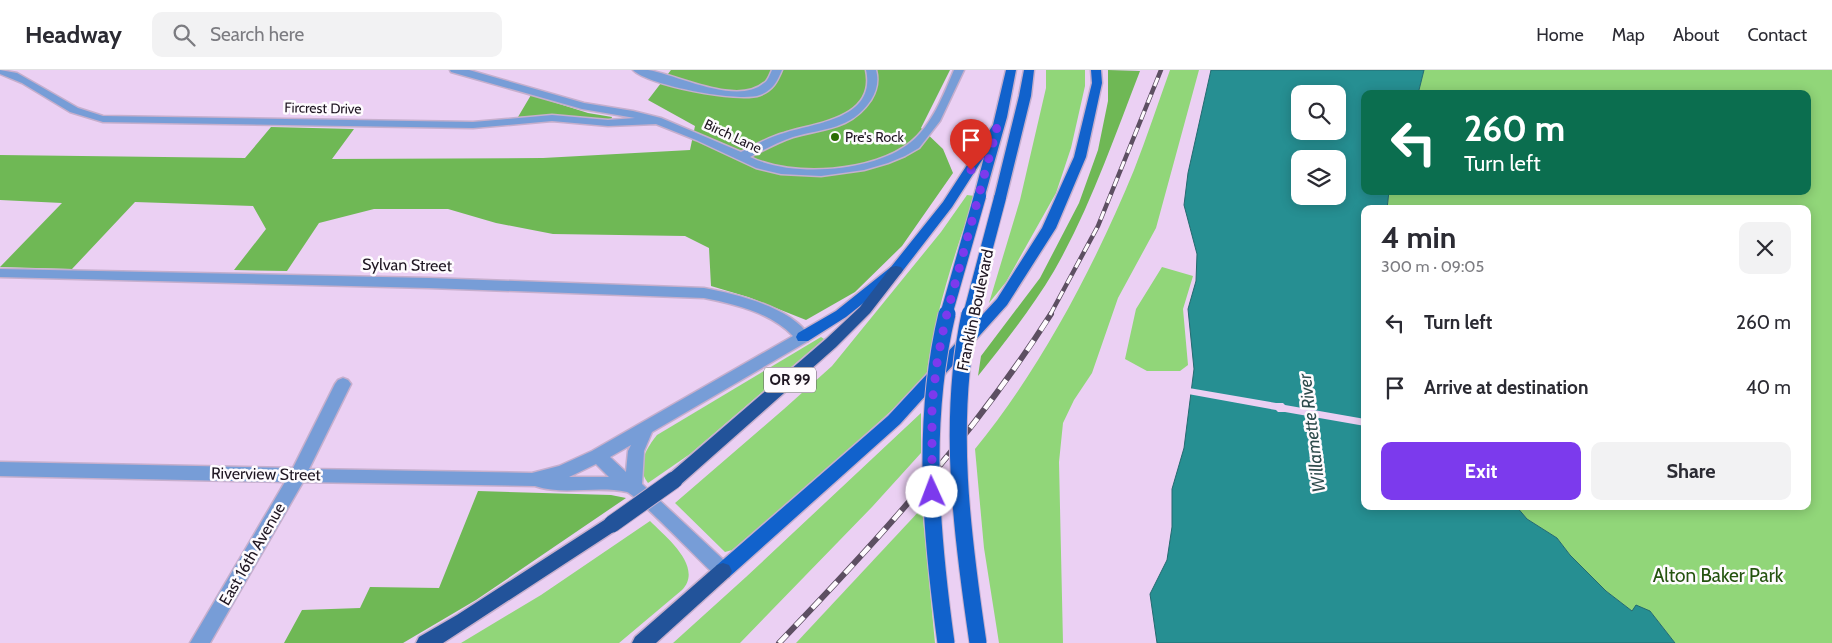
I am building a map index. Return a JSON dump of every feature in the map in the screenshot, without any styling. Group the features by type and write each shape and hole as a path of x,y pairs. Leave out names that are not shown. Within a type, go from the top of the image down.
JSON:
{"highway":[{"name":"OR 99","path":"426,643 464,621 612,524 674,480 831,343 865,310 896,270"},
{"path":"642,643 723,571"}],"main road":[{"name":"Franklin Boulevard","path":"946,643 938,585 930,475 932,404 945,321 1007,97 1011,70"},
{"name":"Franklin Boulevard","path":"978,643 968,583 959,461 959,404 962,362 969,320 1030,70"},
{"path":"723,571 894,420 1002,302 1049,228 1080,157 1097,83 1096,70"},
{"name":"OR 99","path":"896,270 948,204 997,128"},
{"path":"803,336 841,314 896,270"}],"street":[{"name":"Birch Lane","path":"454,70 504,82 581,105 657,120 766,168 816,172 853,168 895,156 911,148 924,136 934,122 959,70"},
{"path":"638,70 677,84 733,95 753,93 761,89 775,76 777,70"},
{"path":"742,156 782,137 826,128 844,121 865,101 873,82 871,70"},
{"name":"Fircrest Drive","path":"0,71 17,77 58,103 81,114 103,119 473,125 552,118 608,122 657,120"},
{"name":"Sylvan Street","path":"0,273 448,284 704,293 736,300 760,310 788,323 803,336"},
{"name":"Riverview Street","path":"532,480 563,472 598,456 803,336"},
{"name":"East 16th Avenue","path":"200,643 298,475 343,384"},
{"path":"634,486 636,451 647,427"},
{"path":"598,456 616,474 634,486 723,571"},
{"name":"Riverview Street","path":"0,469 532,480 554,484 599,483 634,486"}],"green space":[{"path":"671,70 950,70 921,128 943,149 953,173 902,246 855,292 806,320 748,297 711,286 709,248 685,236 553,234 496,223 448,209 374,209 319,223 287,271 234,270 266,229 253,206 135,202 72,269 0,267 62,203 0,200 0,155 245,158 271,127 354,129 332,159 543,158 690,150 695,126 648,100"},
{"path":"1046,70 1085,70 1085,86 1071,148 1056,193 1006,282 989,303 1020,200 1046,88"},
{"path":"1108,70 1140,71 1090,198 1067,247 1046,285 1018,325 978,376 981,356 1040,278 1079,203 1098,150 1108,101"},
{"path":"1170,70 1199,70 1156,228 1118,298 1092,373 1074,400 1063,423 1059,462 1063,643 999,643 984,548 975,449 999,418 1044,351 1084,280 1134,170"},
{"name":"Alton Baker Park","path":"1424,70 1832,70 1832,643 1675,643 1650,611 1632,611 1606,591 1570,555 1557,538 1527,519 1519,510 1811,510 1811,205 1387,205 1389,195 1811,195 1811,90 1419,90"},
{"path":"531,95 588,113 612,117 611,120 554,115 518,117"},
{"path":"967,195 975,196 939,309 926,379 823,473 732,550 725,552 675,503 832,366 941,232"},
{"path":"1162,267 1193,276 1183,309 1188,365 1180,371 1147,371 1125,359 1136,309"},
{"path":"821,337 824,339 690,454 648,483 644,477 642,464 649,446 657,435"},
{"path":"921,413 921,453 872,507 740,643 673,643 746,577"},
{"path":"478,491 611,495 626,498 476,600 403,643 284,643 302,610 360,608 370,587 439,588"},
{"path":"922,508 935,643 796,643"},
{"path":"650,521 673,544 686,562 689,572 688,581 682,590 619,643 461,643 541,595"}],"water":[{"name":"Willamette River","path":"1211,70 1424,70 1419,90 1361,90 1361,195 1389,195 1387,205 1361,205 1361,510 1519,510 1527,519 1557,538 1570,555 1606,591 1632,611 1636,605 1650,611 1675,643 1157,643 1150,594 1167,560 1172,527 1172,489 1184,448 1194,369 1188,309 1196,281 1197,254 1184,205 1188,173"}],"pier":[{"path":"1189,388 1283,403 1285,405 1361,418 1361,425 1278,412 1276,410 1188,394"}],"railway":[{"path":"1050,315 1098,226 1161,70"},
{"path":"779,643 888,526 957,444 990,402 1051,314"}],"place":[{"name":"Pre's Rock","path":"835,137"}],"route":[{"path":"932,492 930,475 932,404 937,363 945,321 997,128 971,170"}]}
